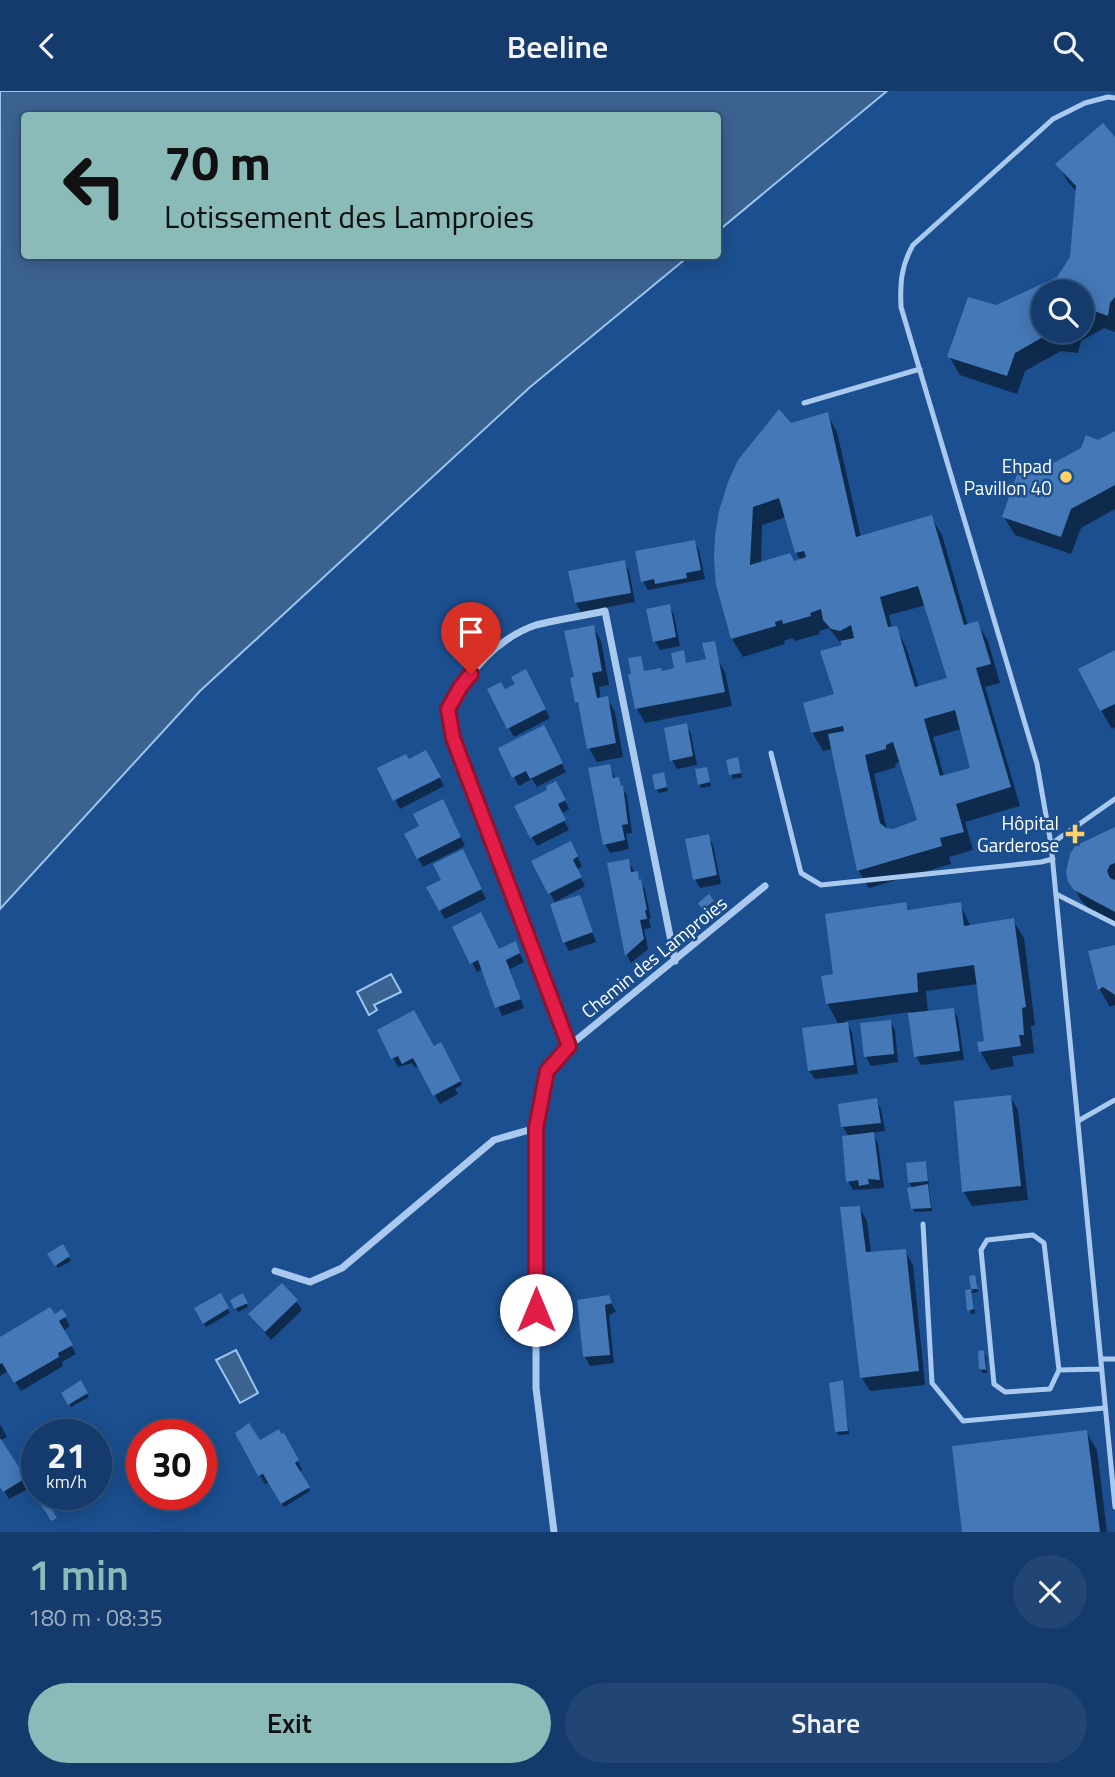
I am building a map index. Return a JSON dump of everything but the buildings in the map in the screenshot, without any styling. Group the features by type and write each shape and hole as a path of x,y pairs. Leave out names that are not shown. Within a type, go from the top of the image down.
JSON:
{"street":[{"path":"569,1046 453,738 448,709 461,686 482,662 511,637 536,626 605,611 675,961"},
{"name":"Chemin des Lamproies","path":"554,1532 536,1388 536,1128 547,1071 569,1046 765,886"},
{"path":"275,1271 310,1282 342,1268 494,1140 536,1128"}],"lane":[{"path":"1115,98 1108,97 1085,103 1053,119 913,245 904,261 900,281 901,307 1037,764 1053,859 1115,1507"},
{"path":"804,403 920,369"},
{"path":"771,753 801,873 821,885 1053,859"},
{"path":"1051,844 1115,799"},
{"path":"1056,894 1115,924"},
{"path":"1078,1121 1115,1100"},
{"path":"923,1224 932,1383 963,1421 1105,1408"},
{"path":"1033,1235 1044,1243 1059,1370 1050,1388 1005,1392 994,1384 981,1249 988,1240 1033,1235"},
{"path":"1101,1359 1115,1359"},
{"path":"1059,1370 1102,1369"}],"water":[{"path":"0,91 887,91 721,229 721,112 21,112 21,259 685,259 529,388 200,691 0,909"},
{"path":"391,974 401,992 374,1005 377,1010 369,1015 357,992"},
{"path":"236,1350 258,1393 240,1403 216,1360"}],"place":[{"name":"Ehpad Pavillon 40","path":"1066,477"},
{"name":"Hôpital Garderose","path":"1075,834"}],"route":[{"path":"471,674 448,709 453,738 569,1046 547,1071 536,1128 536,1310"}]}
